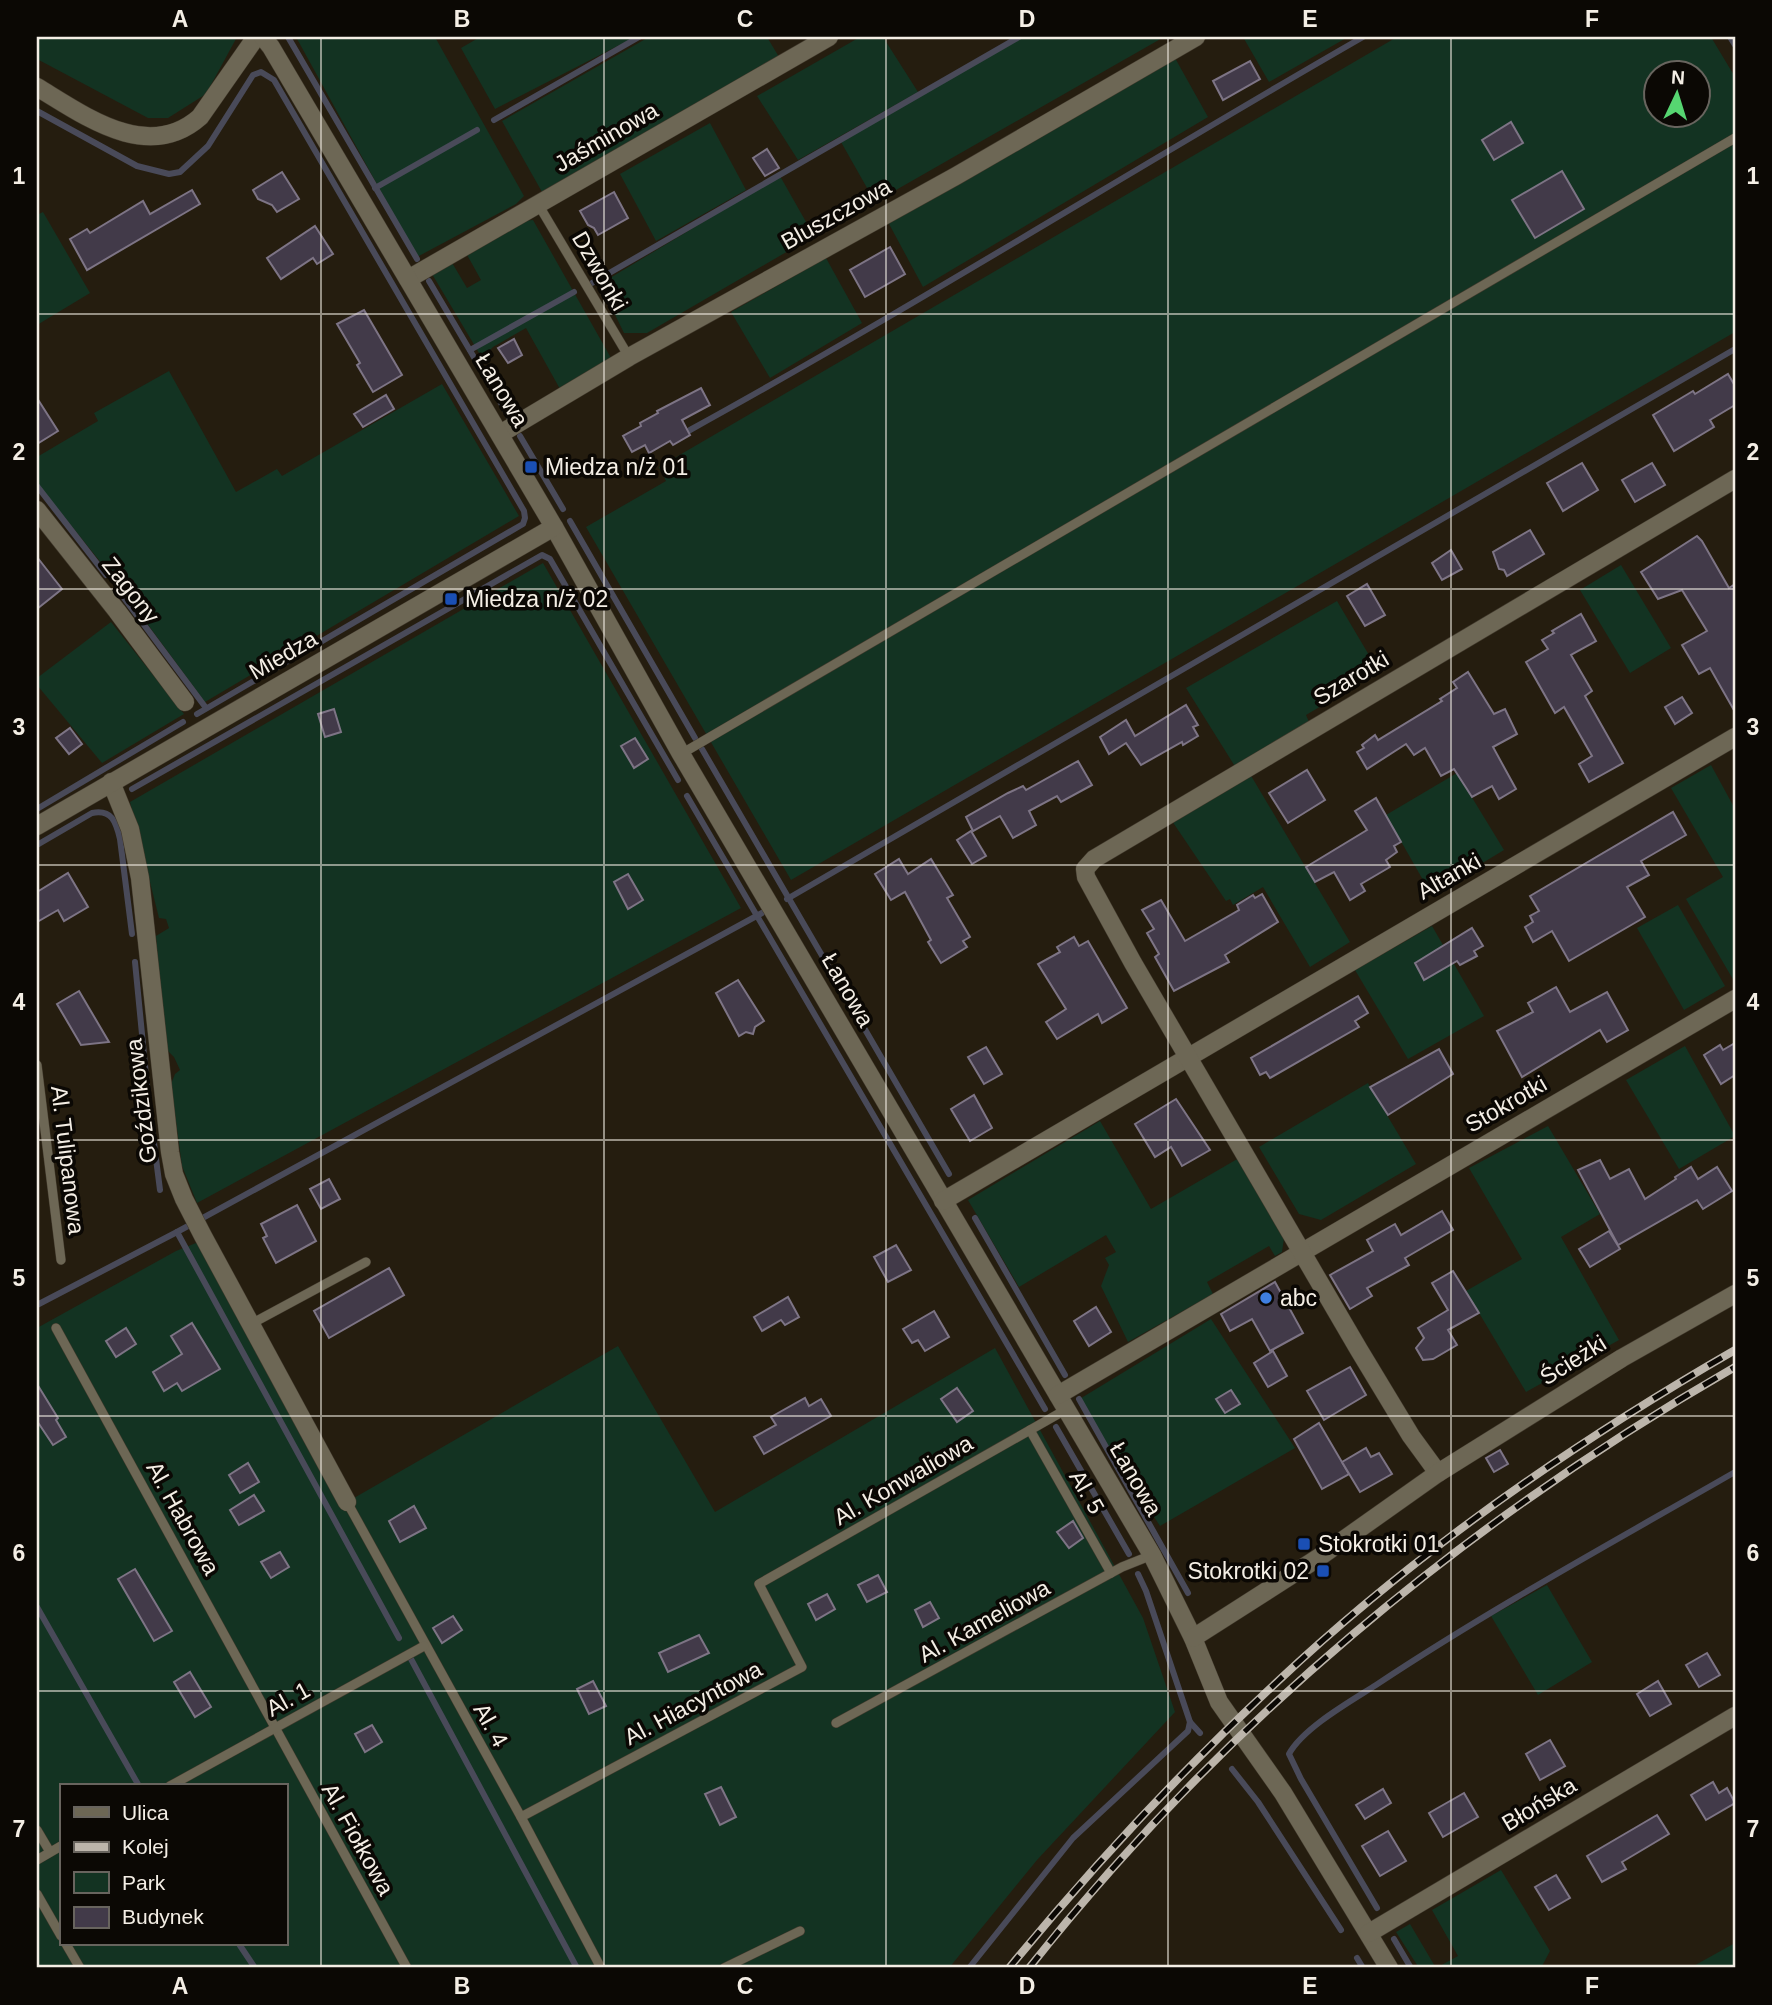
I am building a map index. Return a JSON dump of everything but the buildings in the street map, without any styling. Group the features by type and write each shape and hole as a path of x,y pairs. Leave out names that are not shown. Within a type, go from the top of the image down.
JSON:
{"street":[{"path":"37,87 88,118 112,128 139,136 167,136 181,131 200,117 256,37"},
{"name":"Łanowa","path":"263,37 554,527 681,754 1152,1555 1193,1638 1219,1702 1267,1769 1390,1968"},
{"name":"Jaśminowa","path":"408,279 829,37"},
{"name":"Bluszczowa","path":"499,434 1196,37"},
{"name":"Szarotki","path":"1188,1057 1086,877 1085,869 1094,859 1735,478"},
{"name":"Zagony","path":"37,510 185,702"},
{"name":"Miedza","path":"37,826 554,527"},
{"name":"Altanki","path":"943,1200 1735,737"},
{"name":"Goździkowa","path":"111,782 130,829 140,878 174,1174 203,1236 347,1502"},
{"name":"Stokrotki","path":"1063,1402 1301,1251 1735,999"},
{"path":"1188,1057 1410,1436 1438,1472"},
{"name":"Ścieżki","path":"1193,1638 1318,1558 1438,1472 1622,1358 1735,1294"},
{"name":"Błońska","path":"1368,1933 1735,1716"}],"lane":[{"path":"681,754 1735,138"},
{"name":"Dzwonki","path":"538,204 629,358"},
{"name":"Al. Tulipanowa","path":"37,1065 61,1260"},
{"path":"251,1324 366,1262"},
{"name":"Al. Habrowa","path":"56,1328 276,1728"},
{"name":"Al. Konwaliowa","path":"759,1584 1030,1430 1063,1402"},
{"name":"Al. 5","path":"1030,1430 1111,1573"},
{"name":"Al. 4","path":"347,1502 601,1968"},
{"name":"Al. Kameliowa","path":"836,1723 1111,1573 1152,1555"},
{"name":"Al. Hiacyntowa","path":"521,1817 802,1667 759,1584"},
{"name":"Al. 1","path":"174,1784 424,1646"},
{"name":"Al. Fiołkowa","path":"276,1728 407,1968"},
{"path":"37,1830 50,1852"},
{"path":"37,1860 60,1847"},
{"path":"37,1894 60,1934"},
{"path":"724,1968 800,1931"},
{"path":"67,1946 80,1968"}],"green space":[{"path":"37,37 237,37 206,94 168,118 148,118 37,59"},
{"path":"296,37 435,37 524,196 516,204 417,257"},
{"path":"480,37 635,37 495,109 461,48"},
{"path":"649,37 767,37 779,57 542,192 502,121"},
{"path":"860,37 883,37 918,92 798,160 757,96"},
{"path":"1023,37 1164,37 875,202 841,142"},
{"path":"1243,37 1348,37 1269,82"},
{"path":"1397,37 1711,37 1735,77 1735,332 791,880 586,527 666,481 659,467"},
{"path":"1175,58 1208,117 923,287 888,222"},
{"path":"710,123 746,190 656,241 620,174"},
{"path":"780,176 814,236 647,333 624,333 600,284"},
{"path":"43,212 90,293 37,325 37,215"},
{"path":"533,220 611,358 560,389 526,328 493,347 482,358 432,274 451,261 467,288 481,280 466,253 516,222"},
{"path":"826,258 862,323 770,378 731,312"},
{"path":"169,371 236,492 277,469 282,476 442,384 519,516 205,702 115,580 37,483 37,457 98,421 94,413"},
{"path":"543,563 741,908 197,1203 182,1166 171,1084 180,1070 174,1057 165,1048 156,936 169,928 166,919 159,918 130,802"},
{"path":"1621,565 1671,648 1630,673 1580,590"},
{"path":"1337,601 1379,672 1306,715 1310,724 1236,768 1186,688"},
{"path":"111,622 184,714 102,763 37,685 37,678"},
{"path":"1711,765 1735,809 1734,981 1686,899 1723,877 1671,788"},
{"path":"1457,773 1504,850 1431,894 1386,815"},
{"path":"1250,774 1350,942 1310,967 1263,887 1233,905 1230,899 1226,901 1172,821"},
{"path":"1678,905 1725,986 1684,1010 1637,928"},
{"path":"1432,926 1484,1016 1408,1059 1355,970"},
{"path":"1685,1046 1735,1136 1679,1169 1626,1080"},
{"path":"1368,1083 1416,1164 1321,1220 1299,1214 1259,1147"},
{"path":"1100,1121 1151,1209 1239,1158 1284,1238 1282,1252 1275,1256 1269,1246 1207,1282 1213,1294 1128,1342 1101,1286 1109,1265 1105,1258 1116,1252 1106,1235 1019,1287 968,1200"},
{"path":"1548,1126 1600,1214 1561,1237 1619,1340 1526,1392 1466,1291 1522,1259 1469,1168"},
{"path":"206,1239 347,1502 618,1346 715,1512 995,1348 1143,1618 1175,1712 1037,1860 949,1968 37,1968 37,1328 176,1251"},
{"path":"1211,1319 1295,1448 1160,1526 1078,1400"},
{"path":"1547,1585 1592,1662 1538,1695 1491,1616"},
{"path":"1501,1870 1550,1951 1541,1968 1436,1968 1458,1956 1432,1910"},
{"path":"1410,1924 1436,1968 1419,1968 1396,1932"},
{"path":"1735,1943 1735,1968 1690,1968"}],"waterway":[{"path":"288,37 417,259"},
{"path":"494,120 639,37"},
{"path":"592,283 1019,37"},
{"path":"690,430 859,334 1363,37"},
{"path":"1730,37 1735,45"},
{"path":"37,111 137,166 169,174 180,172 208,146 253,75 261,72 274,80 524,511 523,524 197,714"},
{"path":"375,188 477,130"},
{"path":"429,281 511,420"},
{"path":"470,350 574,292"},
{"path":"787,899 1735,349"},
{"path":"520,436 563,509"},
{"path":"37,486 106,575"},
{"path":"570,521 695,738"},
{"path":"132,789 542,555 550,559 678,780"},
{"path":"124,598 206,708"},
{"path":"37,809 183,722"},
{"path":"702,749 949,1174"},
{"path":"687,796 1045,1409"},
{"path":"37,845 92,813 109,815 117,827 120,839 132,934"},
{"path":"37,1305 177,1232 762,913"},
{"path":"135,962 160,1190"},
{"path":"975,1218 1065,1375"},
{"path":"177,1232 399,1638"},
{"path":"1079,1399 1188,1593"},
{"path":"1056,1427 1129,1554"},
{"path":"1377,1908 1301,1779 1289,1754 1296,1744 1328,1716 1464,1629 1735,1472"},
{"path":"969,1968 1073,1838 1188,1731 1190,1722 1138,1574"},
{"path":"37,1607 138,1784"},
{"path":"411,1659 577,1968"},
{"path":"1190,1722 1200,1733"},
{"path":"1232,1769 1258,1802 1341,1930"},
{"path":"1394,1939 1411,1968"},
{"path":"240,1946 255,1968"},
{"path":"1357,1958 1363,1968"}],"railway":[{"path":"1009,1968 1072,1893 1172,1785 1277,1682 1383,1589 1439,1545 1555,1462 1735,1350"},
{"path":"1029,1968 1104,1878 1183,1793 1266,1711 1353,1634 1444,1561 1538,1492 1635,1427 1735,1367"}],"place":[{"name":"Miedza n/ż 01","path":"531,467"},
{"name":"Miedza n/ż 02","path":"451,599"},
{"name":"abc","path":"1266,1298"},
{"name":"Stokrotki 01","path":"1304,1544"},
{"name":"Stokrotki 02","path":"1323,1571"}]}
